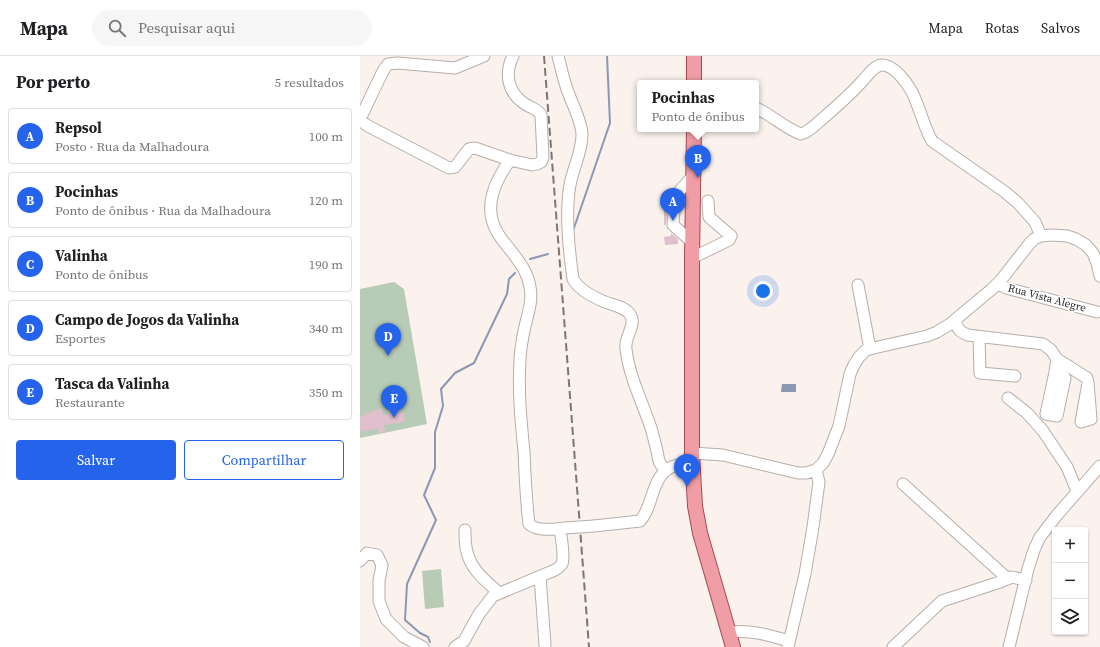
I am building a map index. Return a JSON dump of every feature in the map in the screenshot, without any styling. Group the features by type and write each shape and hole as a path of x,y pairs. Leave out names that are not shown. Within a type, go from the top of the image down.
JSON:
{"main road":[{"path":"694,56 694,80"},
{"path":"694,132 692,176 692,458 695,506 700,533 734,647"}],"street":[{"path":"484,56 455,68 433,61 388,64 383,71 360,120 368,126 449,168 454,167 469,149 475,148 510,160 532,165 537,164 541,162 543,158 541,115 539,112 523,103 511,89 508,71 513,56"},
{"path":"558,56 582,133 580,152 570,184 568,197 568,226 573,279 575,283 595,298 626,311 631,316 632,322 625,343 626,351 634,383 652,433 660,464 666,470"},
{"path":"759,109 764,111 785,127 801,134 813,126 863,81 875,68 882,65 889,67 899,73 907,82 913,93 927,132 932,140 990,181 1018,203 1035,222 1041,236"},
{"path":"510,160 496,183 491,203 492,218 496,229 504,242 521,264 528,277 530,286 531,297 520,361 520,406 528,519 529,524 533,528 537,529 594,526 640,521 644,516 659,478 666,470 692,458 723,455 798,473 806,473 816,470 823,463 836,436 850,374 859,357 866,350 927,336 937,332 955,320 992,289 1030,243 1041,236 1067,236 1086,245 1093,253 1100,276"},
{"path":"692,176 675,196 673,224 692,242"},
{"path":"692,258 729,240 731,236 709,217 708,200"},
{"name":"Rua Vista Alegre","path":"998,283 1006,288 1097,312"},
{"path":"858,285 870,349"},
{"path":"955,320 957,328 962,333 968,335 1044,344 1051,350 1057,359 1087,378 1088,383"},
{"path":"979,337 980,373 1015,376"},
{"path":"1055,372 1057,359"},
{"path":"1008,398 1027,413 1043,431 1066,468 1077,491"},
{"path":"1009,647 1034,550 1040,537 1077,491 1100,466"},
{"path":"729,633 741,631 766,634 788,644 805,574 818,496 819,482 816,470"},
{"path":"903,484 1008,579"},
{"path":"455,647 464,641 479,614 492,596 558,568 562,564 562,528"},
{"path":"465,530 467,552 470,561 477,573 499,593"},
{"path":"360,562 367,553 377,555 382,565 379,581 379,601 386,619 404,637 423,647"},
{"path":"540,576 546,645"},
{"path":"893,647 942,601 1011,577 1026,580"}],"green space":[{"path":"394,282 404,289 427,424 360,438 360,289"},
{"path":"441,569 444,607 425,609 422,571"}],"water":[{"path":"782,384 796,384 796,392 781,392"}],"building":[{"path":"664,209 667,209 666,225 664,225"},
{"path":"671,233 678,239 678,244 665,245 664,237 671,236"},
{"path":"382,408 383,415 403,412 405,422 384,425 385,431 378,433 377,428 361,432 360,417 364,416 364,414"}],"waterway":[{"path":"574,228 610,123 607,56"},
{"path":"530,259 548,254"},
{"path":"430,642 428,637 420,633 405,620 407,584 436,520 424,495 435,468 435,432 443,406 441,389 455,373 474,363 507,294 509,279 515,273"}],"railway":[{"path":"544,56 589,647"}],"place":[{"name":"Pocinhas","path":"698,178"},
{"name":"Repsol","path":"673,221"},
{"name":"Campo de Jogos da Valinha","path":"388,356"},
{"name":"Tasca da Valinha","path":"394,418"},
{"name":"Valinha","path":"687,487"}]}
